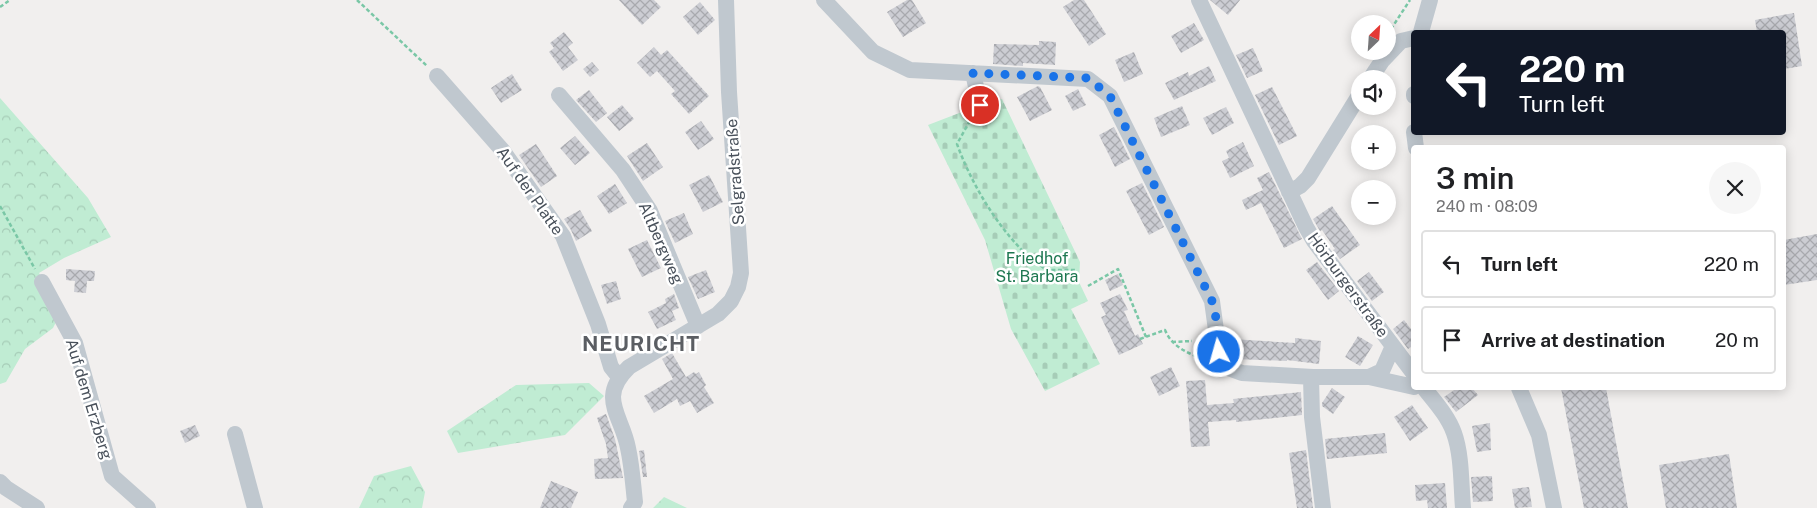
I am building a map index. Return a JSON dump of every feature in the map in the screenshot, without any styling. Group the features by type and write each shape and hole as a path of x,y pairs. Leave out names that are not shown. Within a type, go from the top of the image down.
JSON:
{"street":[{"name":"Selgradstraße","path":"619,377 629,367 718,314 731,301 742,273 726,0"},
{"path":"824,0 873,52 910,70 1088,78 1110,96 1212,301 1216,318 1219,352 1222,361 1231,369 1242,373 1311,377 1369,377 1411,387"},
{"name":"Hörburgerstraße","path":"1199,0 1314,241 1411,370"},
{"path":"1422,30 1430,0"},
{"path":"1376,70 1401,41 1411,39"},
{"path":"973,73 980,105"},
{"name":"Auf der Platte","path":"437,76 503,151 563,236 598,324 610,367 619,377"},
{"name":"Altbergweg","path":"559,95 623,170 650,211 698,326"},
{"path":"1289,192 1300,186 1308,178 1351,109"},
{"name":"Auf dem Erzberg","path":"42,282 75,343 112,476 148,508"},
{"path":"1369,377 1382,371 1393,346"},
{"path":"619,377 613,393 614,410 628,446 633,505"},
{"path":"1311,377 1312,417 1323,508"},
{"path":"1421,390 1449,421 1455,434 1458,447 1463,508"},
{"path":"1520,390 1540,435 1554,508"},
{"path":"235,434 255,508"},
{"path":"0,482 37,508"}],"path":[{"path":"0,7 10,0"},
{"path":"357,0 437,76"},
{"path":"1396,22 1410,0"},
{"path":"980,105 957,144 965,168 1004,229 1021,249 1046,270 1078,270"},
{"path":"0,206 42,282"},
{"path":"1088,286 1118,269 1146,337"},
{"path":"1140,339 1165,330 1172,342 1184,352 1210,362"},
{"path":"1172,342 1192,341"}],"green space":[{"path":"0,98 88,198 111,237 64,258 39,273 62,310 53,328 25,349 6,382 0,384"},
{"name":"Friedhof St. Barbara","path":"1002,99 1080,262 1079,282 1088,301 1071,309 1100,364 1045,391 1011,329 985,240 928,125 980,105"},
{"path":"589,383 604,396 565,435 458,453 447,431 516,385"},
{"path":"411,466 425,492 422,508 359,508 374,476"},
{"path":"664,497 687,508 653,508"}],"building":[{"path":"619,0 654,0 661,7 642,25"},
{"path":"907,0 912,0 926,23 903,37 887,12"},
{"path":"1074,0 1084,0 1106,34 1089,46 1063,7"},
{"path":"1210,0 1240,0 1228,15"},
{"path":"700,2 715,20 698,35 683,17"},
{"path":"1794,13 1802,66 1786,69 1786,30 1757,30 1755,20"},
{"path":"1194,23 1204,40 1181,53 1171,36"},
{"path":"564,32 573,43 568,47 578,60 563,71 549,52 554,48 550,43"},
{"path":"1039,41 1056,42 1055,65 1023,63 1023,66 993,64 994,44 1039,45"},
{"path":"654,47 661,55 667,50 709,96 689,114 671,94 675,91 657,71 650,77 637,63"},
{"path":"1253,48 1263,71 1247,78 1236,55"},
{"path":"1134,52 1143,74 1124,82 1115,60"},
{"path":"592,62 599,70 590,77 583,69"},
{"path":"1209,66 1216,81 1174,100 1165,83 1188,72 1189,76"},
{"path":"512,74 522,90 501,103 491,88"},
{"path":"1038,86 1052,110 1030,121 1017,97"},
{"path":"1272,87 1297,136 1279,145 1255,95"},
{"path":"1078,89 1086,105 1073,111 1065,96"},
{"path":"589,90 607,113 596,122 576,100"},
{"path":"622,105 634,119 619,131 607,117"},
{"path":"1182,106 1190,125 1161,137 1154,118"},
{"path":"1226,107 1234,123 1212,135 1203,118"},
{"path":"701,121 714,139 698,150 685,132"},
{"path":"1114,127 1130,159 1115,167 1099,135"},
{"path":"575,136 590,153 575,165 560,148"},
{"path":"1243,142 1254,166 1230,178 1222,161 1229,158 1226,151"},
{"path":"647,143 663,167 643,181 627,156"},
{"path":"536,144 557,176 541,187 519,155"},
{"path":"1269,172 1302,239 1284,248 1261,203 1246,210 1242,200 1263,190 1257,178"},
{"path":"709,175 723,202 703,212 689,185"},
{"path":"1142,183 1164,227 1149,235 1126,191"},
{"path":"615,184 627,203 609,214 597,196"},
{"path":"1332,206 1360,245 1340,259 1313,219"},
{"path":"580,210 592,231 576,241 564,219"},
{"path":"684,213 693,234 675,243 665,221"},
{"path":"1817,234 1817,280 1786,285 1786,240"},
{"path":"647,240 661,268 642,277 628,249"},
{"path":"1317,262 1339,291 1328,300 1306,270"},
{"path":"66,269 95,271 94,281 87,281 86,293 74,292 75,281 66,280"},
{"path":"706,270 715,292 698,299 688,277"},
{"path":"1369,272 1384,292 1372,301 1357,281"},
{"path":"1118,274 1123,285 1110,291 1105,280"},
{"path":"616,281 621,299 607,304 601,285"},
{"path":"674,294 679,308 672,311 676,320 657,329 648,312 666,303 665,299"},
{"path":"1120,294 1128,310 1124,311 1135,336 1138,334 1143,344 1119,355 1101,317 1106,315 1100,303"},
{"path":"1404,320 1411,329 1411,347 1408,349 1393,329"},
{"path":"1358,336 1373,345 1360,366 1345,357"},
{"path":"1295,338 1321,341 1319,364 1287,360 1234,359 1231,356 1232,339 1295,343"},
{"path":"672,353 686,377 694,372 696,374 699,372 706,385 704,387 714,403 697,413 690,401 680,406 677,399 654,413 644,396 673,379 662,359"},
{"path":"1171,367 1180,386 1159,396 1150,377"},
{"path":"1205,380 1207,405 1234,403 1233,399 1301,392 1302,415 1236,422 1236,420 1208,422 1210,446 1191,447 1186,381"},
{"path":"1332,388 1345,397 1333,414 1322,406"},
{"path":"1454,390 1474,390 1478,395 1456,412 1444,397"},
{"path":"1561,390 1606,390 1628,508 1584,508"},
{"path":"1412,405 1428,428 1410,441 1394,417"},
{"path":"606,414 615,439 623,478 595,479 594,459 608,458 606,444 597,418"},
{"path":"1490,423 1491,450 1477,452 1472,426"},
{"path":"195,425 200,436 185,443 180,431"},
{"path":"1385,433 1387,453 1327,459 1325,439"},
{"path":"644,450 647,477 643,477 639,451"},
{"path":"1306,450 1313,508 1297,508 1289,453"},
{"path":"1729,454 1737,508 1666,508 1659,465"},
{"path":"1492,476 1493,501 1473,502 1471,477"},
{"path":"551,481 578,492 571,508 540,508"},
{"path":"1445,483 1447,508 1428,508 1427,500 1416,501 1415,485"},
{"path":"1529,487 1532,507 1515,508 1512,489"}],"district":[{"name":"NEURICHT","path":"641,343"}],"route":[{"path":"980,105 973,73 1088,78 1110,96 1212,301 1216,318 1219,352"}]}
